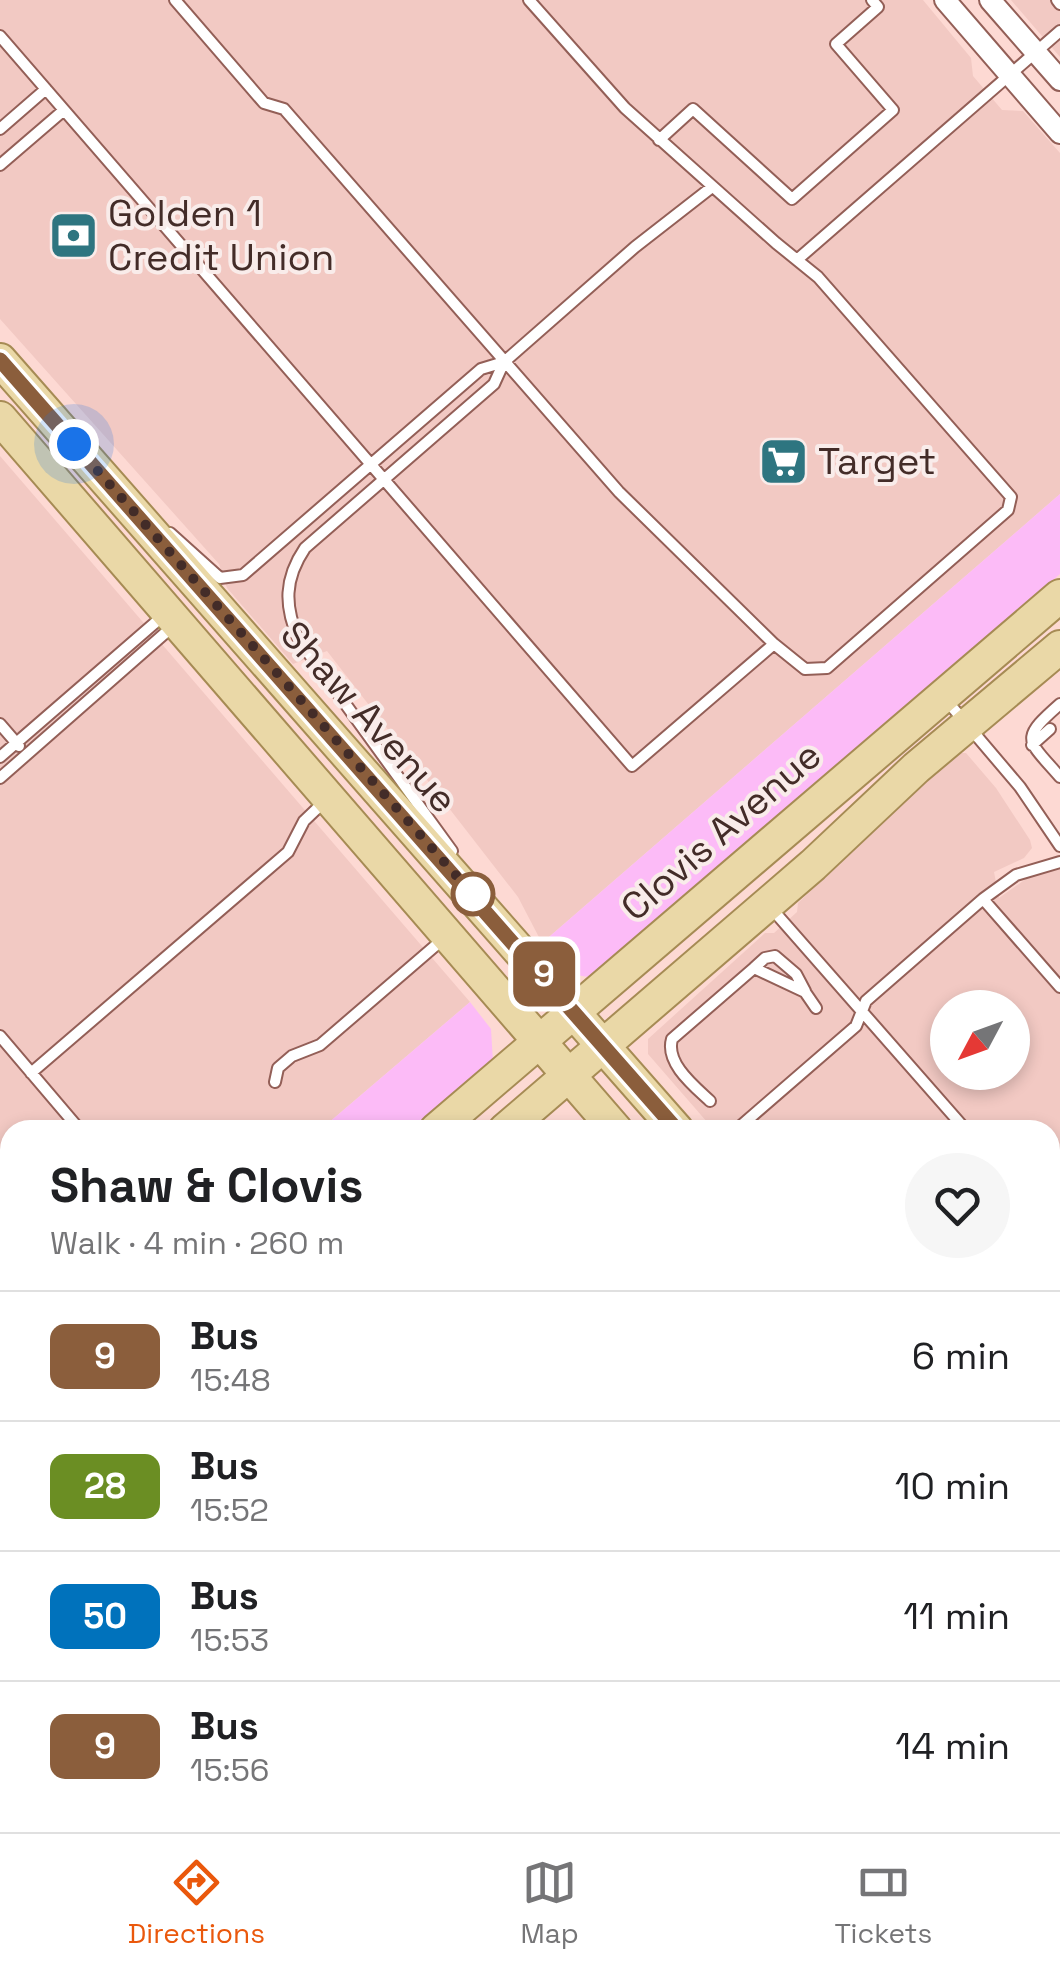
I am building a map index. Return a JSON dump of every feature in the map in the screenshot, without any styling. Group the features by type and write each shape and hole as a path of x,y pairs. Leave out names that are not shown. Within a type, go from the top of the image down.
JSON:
{"main road":[{"name":"Shaw Avenue","path":"0,360 669,1120"},
{"path":"0,418 607,1120"},
{"name":"Clovis Avenue","path":"448,1120 1060,596"},
{"path":"173,617 180,609 195,614 280,707 338,744"},
{"path":"517,1120 768,904 966,724 1060,646"}],"street":[{"path":"945,0 1060,133"},
{"path":"990,0 1060,80"}],"lane":[{"path":"175,0 264,102 284,109 649,524 774,644 805,669 827,668 1008,510 1010,497 818,277 625,108 530,0"},
{"path":"659,140 694,109 792,199 893,110 836,44 878,7 872,0"},
{"path":"798,259 1060,31"},
{"path":"0,36 632,766 774,644"},
{"path":"0,129 46,90"},
{"path":"0,165 64,110"},
{"path":"535,964 305,650 290,621 288,584 298,558 330,525 494,384 504,362 634,247 712,187"},
{"path":"124,501 184,543 211,573 220,578 235,578 481,369 504,362"},
{"path":"0,757 173,617"},
{"path":"0,778 173,617"},
{"path":"941,695 1020,786 1060,846"},
{"path":"1060,704 1031,734 1032,745 1060,776"},
{"path":"0,724 26,755"},
{"path":"1032,745 1050,730"},
{"path":"1048,763 1060,752"},
{"path":"31,1073 288,852 304,821 328,798"},
{"path":"748,1120 856,1026 866,1001 983,899 1016,875 1060,862"},
{"path":"983,899 1060,987"},
{"path":"768,904 957,1120"},
{"path":"275,1082 278,1068 292,1056 320,1044 447,936"},
{"path":"710,1101 673,1061 672,1039 765,958 774,956 796,974 816,1008"},
{"path":"754,968 805,992"},
{"path":"0,1036 71,1120"}],"shaded area":[{"path":"0,0 923,0 971,58 973,76 1002,110 1023,111 1060,153 1060,494 542,943 518,897 327,651 293,664 227,588 219,564 0,319"},
{"path":"1011,0 1060,0 1060,57"},
{"path":"0,456 470,1002 332,1120 0,1120"},
{"path":"1060,494 1060,574 589,977 569,974 542,943"},
{"path":"957,753 966,753 996,788 1032,848 1024,858 994,872 999,898 1060,855 1060,1120 705,1120 648,1054 648,1039 765,933 774,933 797,912 798,903"},
{"path":"470,1002 491,1029 493,1062 426,1120 332,1120"}],"bus line":[{"name":"9","path":"0,360 668,1120"}],"place":[{"name":"Golden 1 Credit Union","path":"73,235"},
{"name":"Target","path":"783,461"}],"route":[{"path":"74,444 485,908 473,894"}]}
